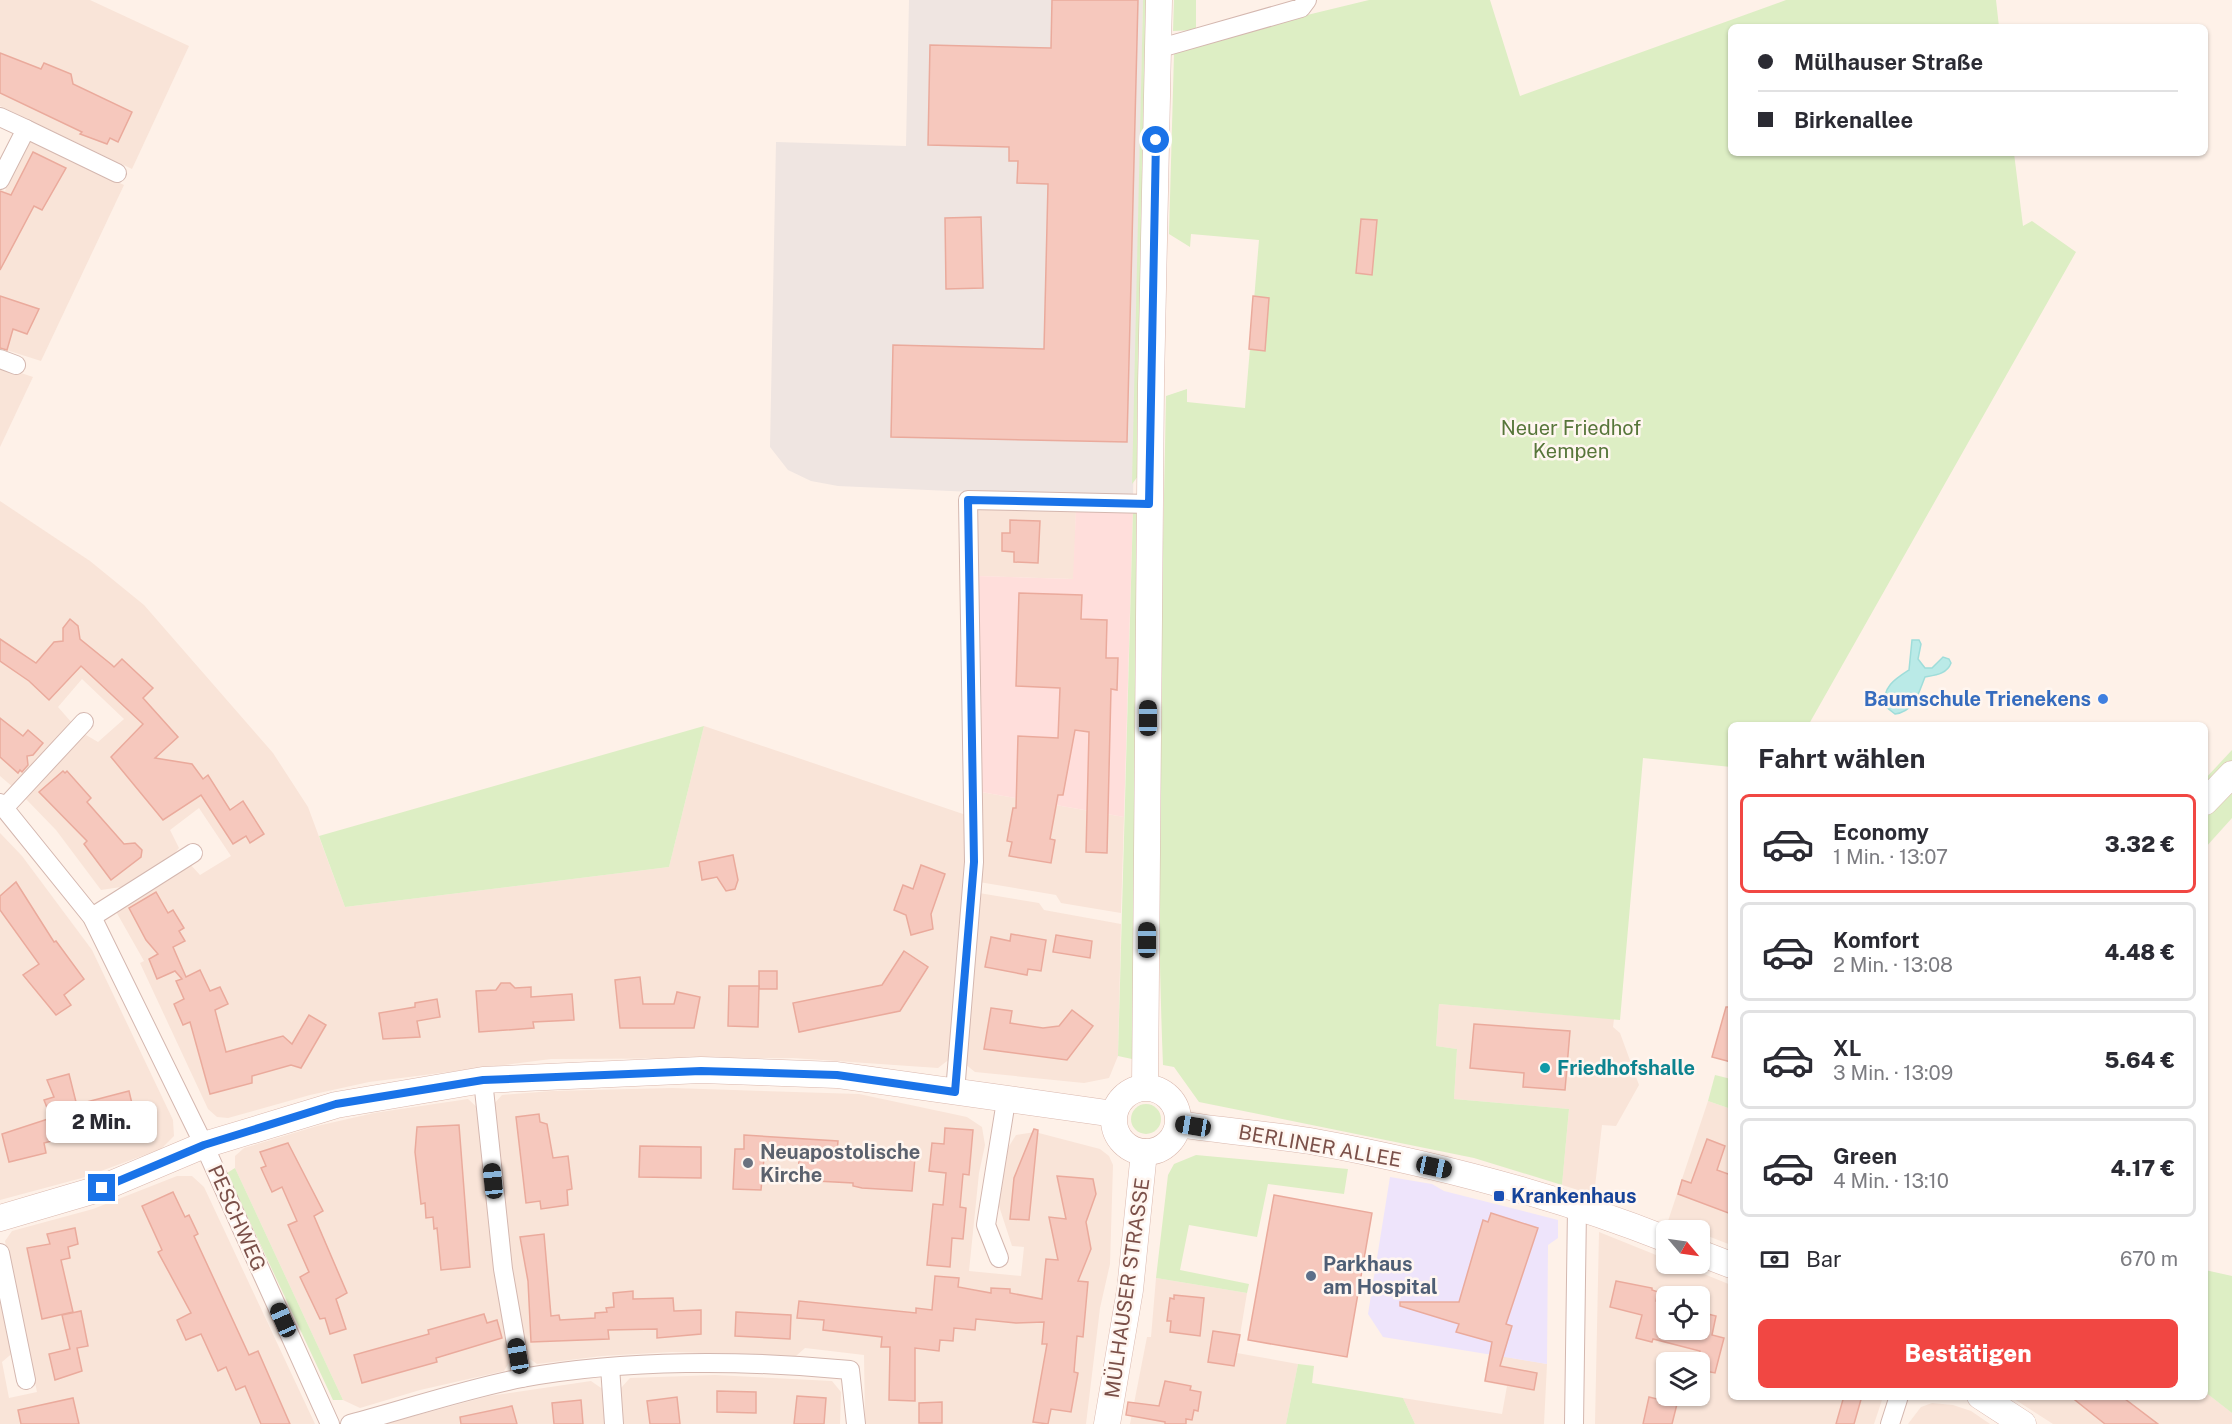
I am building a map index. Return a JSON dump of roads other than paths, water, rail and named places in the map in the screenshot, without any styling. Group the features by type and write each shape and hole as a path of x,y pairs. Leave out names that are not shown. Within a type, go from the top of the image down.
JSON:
{"street":[{"path":"1145,1087 1149,504 1159,0"},
{"path":"1157,49 1301,8 1307,0"},
{"path":"0,117 117,173"},
{"path":"0,180 26,129"},
{"path":"955,1092 974,862 968,500 1149,504"},
{"name":"PESCHWEG","path":"84,722 2,805 92,917 204,1145 330,1424"},
{"path":"2208,799 2232,774"},
{"path":"92,917 194,853"},
{"path":"0,1218 102,1188 204,1145 336,1104 483,1080 701,1071 837,1075 1006,1101 1114,1114 1125,1095 1145,1087 1154,1088 1170,1098 1176,1105 1179,1124"},
{"path":"483,1080 502,1269 522,1378"},
{"path":"999,1258 986,1225 1006,1101"},
{"name":"MÜLHAUSER STRASSE","path":"1114,1114 1118,1135 1124,1144 1144,1152 1163,1148 1170,1142 1179,1124"},
{"name":"BERLINER ALLEE","path":"1179,1124 1251,1132 1365,1152 1454,1171 1577,1208 1656,1236"},
{"name":"MÜLHAUSER STRASSE","path":"1107,1424 1130,1290 1144,1152"},
{"path":"1574,1424 1577,1208"},
{"path":"0,1253 26,1380"},
{"path":"1710,1257 1728,1264"},
{"path":"350,1424 522,1378 610,1367 771,1362 850,1370 856,1424"},
{"path":"610,1367 614,1424"},
{"path":"1890,1424 1898,1400"},
{"path":"1986,1400 2022,1424"}],"water":[{"path":"1912,640 1919,640 1921,644 1918,659 1925,668 1932,668 1943,657 1949,659 1951,663 1944,672 1925,677 1911,705 1895,714 1885,706 1886,694 1894,680 1909,670"}],"place":[{"name":"Baumschule Trienekens","path":"2103,699"},
{"name":"Friedhofshalle","path":"1545,1068"},
{"name":"Neuapostolische Kirche","path":"748,1163"},
{"name":"Krankenhaus","path":"1499,1196"},
{"name":"Parkhaus am Hospital","path":"1311,1276"}],"park label":[{"name":"Neuer Friedhof Kempen","path":"1571,440"}]}
